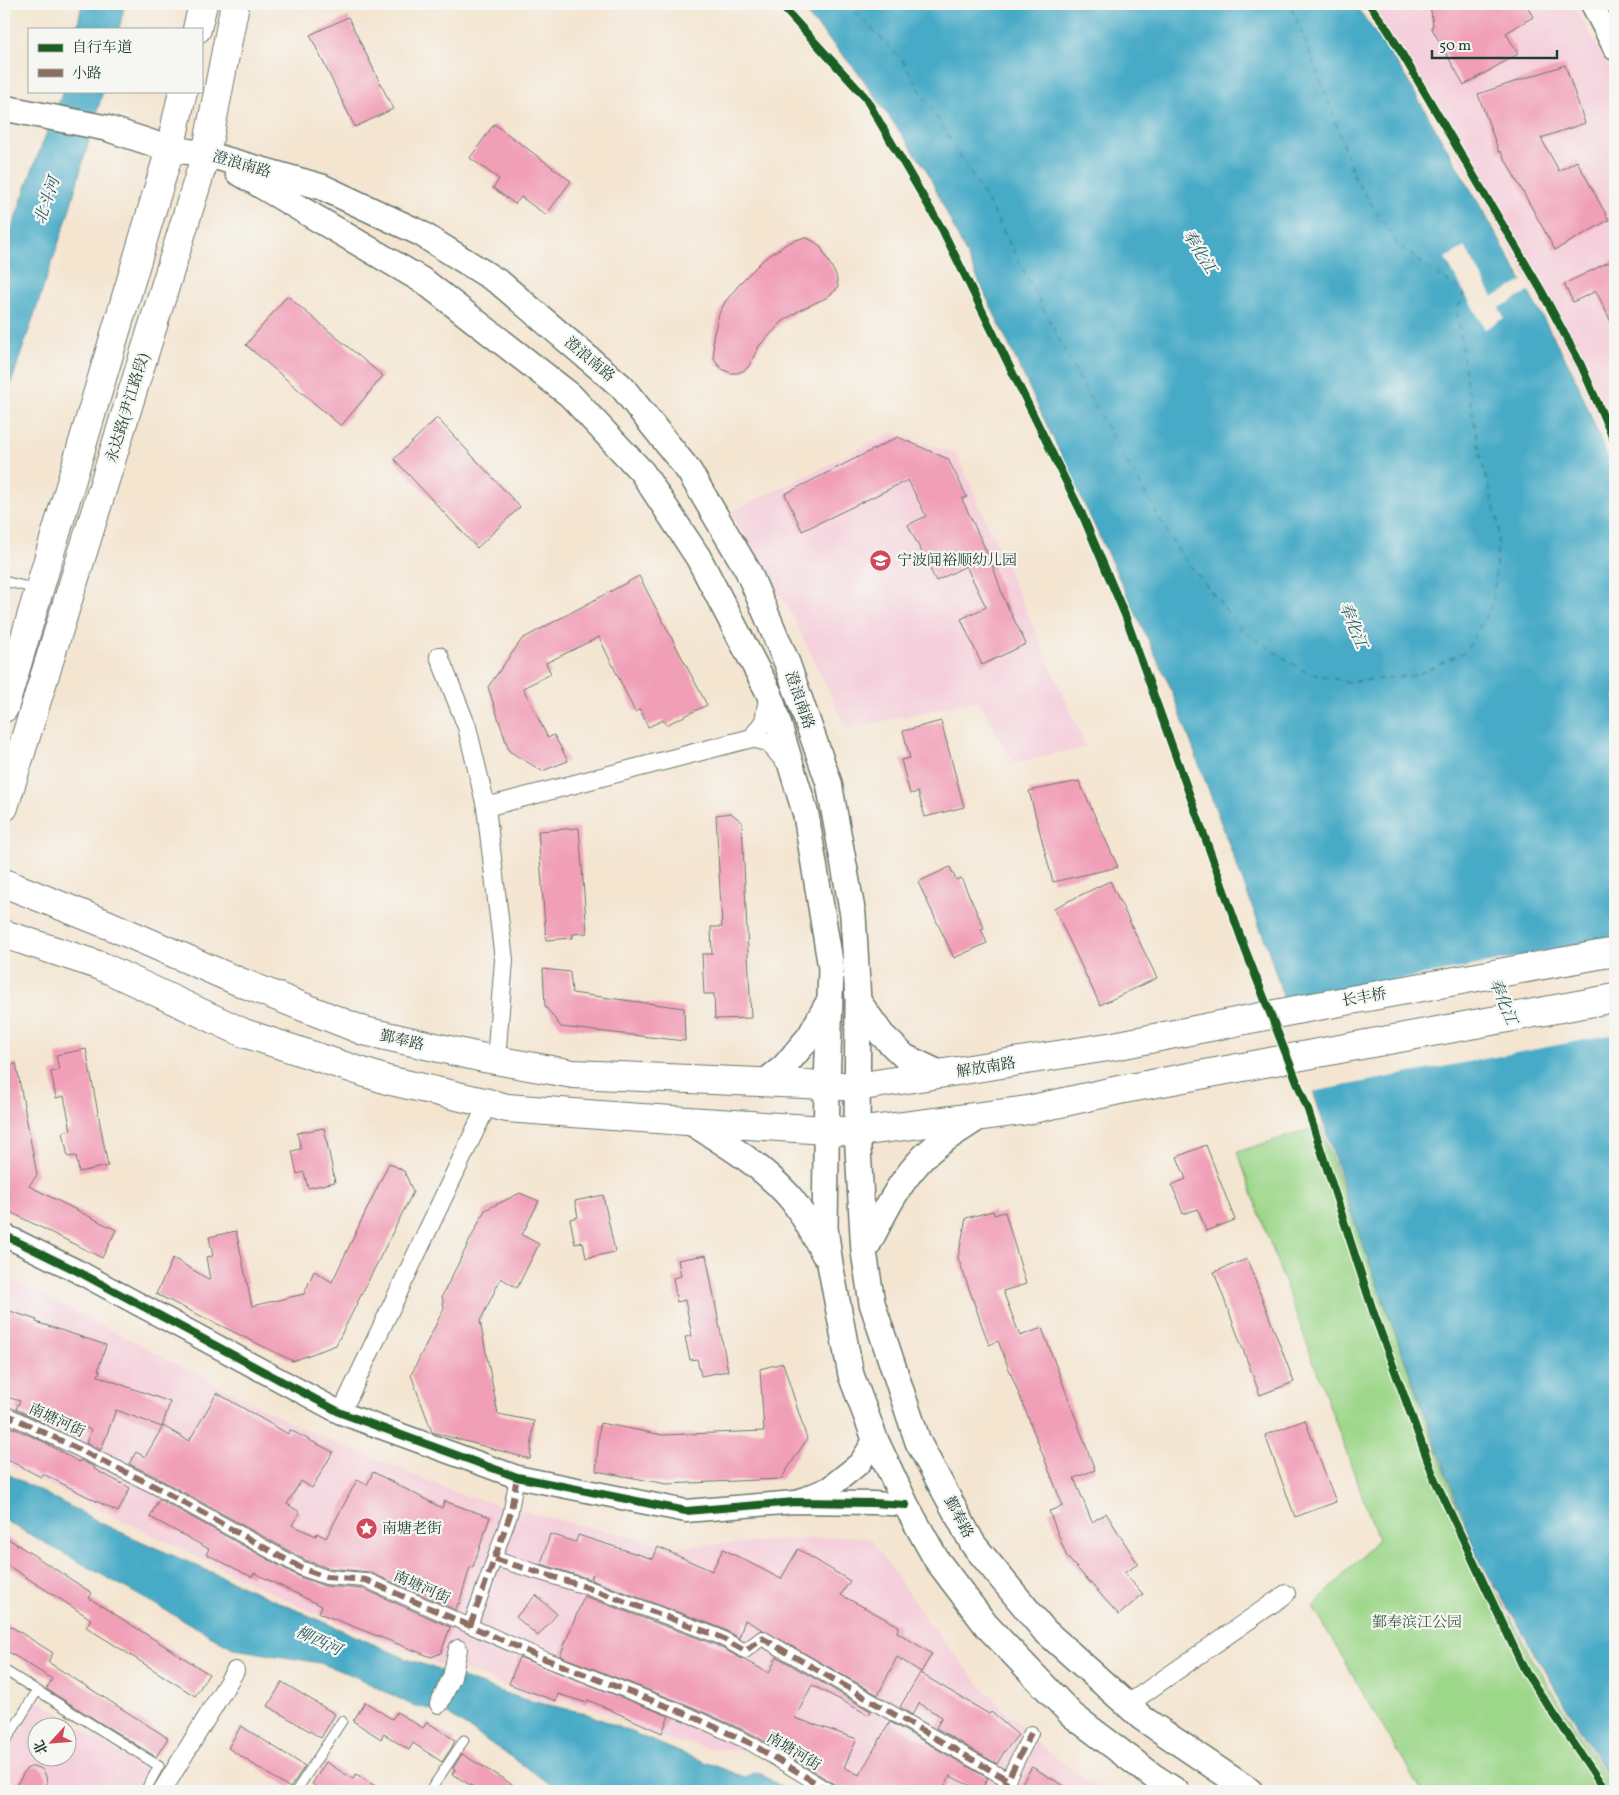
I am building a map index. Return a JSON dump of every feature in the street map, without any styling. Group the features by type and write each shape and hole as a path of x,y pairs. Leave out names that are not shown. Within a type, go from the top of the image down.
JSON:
{"main road":[{"path":"197,28 203,4"},
{"name":"永达路(尹江路段)","path":"4,807 206,154 235,4"},
{"path":"4,708 170,149 183,92"},
{"path":"8,109 106,128 170,149 206,154"},
{"name":"澄浪南路","path":"206,154 425,282 570,394 642,472 698,557 769,693 806,815 831,968 827,1085"},
{"name":"澄浪南路","path":"206,154 322,187 420,233 500,283 622,387 689,471 748,571 787,663 829,783 853,915 858,1001 857,1086"},
{"name":"鄞奉路","path":"4,883 109,925 235,980 364,1031 496,1060 572,1074 857,1086 857,1132 864,1252 872,1303 918,1442 973,1544 1044,1630 1127,1705 1142,1718 1250,1791"},
{"path":"4,934 101,966 244,1033 387,1080 508,1108 689,1122 857,1132 1028,1110 1119,1090 1615,998"},
{"name":"长丰桥","path":"1114,1046 1296,1010 1615,952"},
{"path":"765,1082 784,1066 810,1036 830,1001"},
{"path":"858,1001 882,1035 905,1057 941,1074"},
{"name":"解放南路","path":"857,1086 1114,1046"},
{"path":"827,1085 826,1228 830,1264 851,1375 874,1439 906,1505 936,1559 986,1625 1072,1715 1176,1791"},
{"path":"864,1252 894,1195 918,1163 934,1148 979,1117"},
{"path":"689,1122 747,1158 788,1195 805,1218 830,1264"}],"street":[{"path":"1592,4 1615,49"},
{"path":"439,656 467,727 486,807 504,960 496,1060"},
{"path":"752,738 764,721 769,693"},
{"path":"486,807 752,738 768,742 792,770"},
{"path":"341,1413 488,1103"},
{"path":"4,1235 77,1270 341,1413 517,1477 686,1511 795,1502 873,1502 906,1505"},
{"name":"南塘河街","path":"4,1413 154,1486 303,1569 326,1577 366,1580 545,1659 687,1714 750,1743 829,1791"},
{"path":"795,1502 829,1488 860,1463 874,1439"},
{"path":"470,1626 510,1514 517,1477"},
{"path":"495,1559 583,1586 718,1636 745,1651 762,1638 1005,1785 1031,1733"},
{"path":"1127,1705 1286,1594"},
{"path":"439,1704 452,1676 458,1649"},
{"path":"162,1791 234,1671"}],"lane":[{"path":"4,581 39,590"},
{"path":"4,1670 159,1766 145,1791"},
{"path":"4,1744 37,1691"},
{"path":"296,1791 342,1721"},
{"path":"430,1791 464,1740"}],"shaded area":[{"path":"1366,4 1574,4 1615,78 1615,464 1573,364 1403,59"},
{"path":"1604,4 1615,4 1615,26"},
{"name":"宁波闻裕顺幼儿园","path":"893,433 957,454 1086,747 1013,763 978,700 847,729 788,607 731,512"},
{"name":"南塘老街","path":"4,1275 303,1429 462,1495 675,1547 850,1536 871,1539 926,1619 981,1686 1045,1750 1102,1791 811,1791 799,1784 795,1772 750,1747 741,1751 707,1748 692,1743 678,1743 643,1731 629,1722 594,1708 562,1700 554,1704 524,1696 476,1674 444,1666 321,1616 4,1463"},
{"path":"38,1700 66,1718 28,1718 28,1768 78,1768 78,1726 147,1771 136,1791 4,1791 4,1757"}],"green space":[{"name":"鄞奉滨江公园","path":"1320,1126 1475,1556 1535,1663 1614,1791 1421,1791 1313,1607 1378,1539 1237,1152"}],"water":[{"path":"82,4 125,4 119,28 77,28"},
{"name":"奉化江","path":"798,4 1355,4 1402,71 1573,372 1615,475 1615,1789 1477,1556 1354,1220 1268,949 1169,684 926,169 860,75"},
{"name":"北斗河","path":"63,92 103,92 68,215 4,404 4,251 32,170"},
{"name":"柳西河","path":"4,1472 109,1527 407,1659 526,1700 585,1713 745,1777 758,1772 788,1791 561,1791 446,1713 412,1705 354,1676 320,1663 235,1649 4,1520"}],"pier":[{"path":"1465,247 1493,297 1525,280 1531,291 1499,308 1504,318 1485,329 1445,258"},
{"path":"1615,939 1615,1034 1311,1092 1282,1002"}],"building":[{"path":"1430,4 1526,4 1533,17 1506,33 1518,54 1464,85 1431,27 1433,26"},
{"path":"348,17 393,109 355,127 310,35"},
{"path":"1565,65 1585,123 1541,138 1559,171 1577,161 1609,220 1555,250 1501,152 1499,152 1478,94"},
{"path":"494,124 571,181 546,215 521,197 515,204 493,188 499,179 470,158"},
{"path":"807,238 820,246 836,275 838,286 836,290 826,298 800,310 782,322 759,346 745,370 731,373 724,370 717,364 714,358 713,337 719,314 725,302 742,281 764,259 788,243"},
{"path":"1615,259 1615,330 1596,291 1573,302 1564,284"},
{"path":"287,296 383,376 341,426 246,345"},
{"path":"437,418 520,507 477,548 394,459"},
{"path":"898,437 948,459 967,497 962,499 991,561 1004,599 1026,644 982,665 961,619 986,607 966,566 936,581 908,525 926,516 908,480 802,531 785,494"},
{"path":"639,576 707,705 666,725 663,720 648,727 640,709 635,712 599,637 546,663 551,674 523,688 548,738 554,735 568,761 542,771 509,751 488,687 522,639"},
{"path":"941,721 964,807 925,817 918,792 910,794 901,760 910,758 903,731"},
{"path":"1079,781 1118,867 1053,882 1029,791"},
{"path":"731,813 742,822 751,1018 715,1019 714,994 704,994 702,954 712,954 711,927 722,927 716,815"},
{"path":"579,828 587,933 573,934 573,938 546,940 538,831"},
{"path":"950,867 956,880 961,878 984,928 981,929 987,943 954,958 918,882"},
{"path":"1110,881 1157,978 1100,1005 1054,908"},
{"path":"543,969 570,972 572,993 684,1008 685,1041 561,1027 545,1006"},
{"path":"86,1049 108,1166 79,1172 76,1156 68,1157 63,1132 71,1130 64,1096 56,1098 51,1072 59,1070 56,1055"},
{"path":"16,1063 37,1175 29,1186 116,1230 102,1258 4,1209 4,1069"},
{"path":"324,1128 335,1182 308,1188 304,1172 297,1174 292,1151 301,1149 297,1133"},
{"path":"1206,1145 1235,1220 1206,1231 1198,1209 1183,1214 1172,1185 1186,1179 1177,1157"},
{"path":"389,1163 404,1171 413,1192 336,1345 293,1361 156,1294 173,1258 210,1280 206,1257 213,1256 209,1237 236,1231 252,1306 304,1294 314,1271 332,1282"},
{"path":"520,1193 539,1201 522,1235 539,1244 517,1288 501,1278 480,1321 498,1414 534,1421 530,1459 432,1432 411,1375 444,1308 442,1296 485,1210"},
{"path":"603,1195 615,1252 586,1258 583,1242 575,1244 570,1219 578,1217 575,1201"},
{"path":"993,1211 994,1215 1005,1212 1026,1284 1003,1291 1020,1336 1042,1328 1095,1470 1074,1478 1092,1522 1106,1513 1138,1564 1124,1573 1143,1594 1119,1615 1067,1557 1049,1511 1063,1506 998,1341 989,1345 958,1258 966,1218"},
{"path":"706,1255 728,1371 701,1376 697,1359 690,1360 685,1337 692,1336 685,1300 677,1302 673,1278 681,1276 678,1260"},
{"path":"1247,1259 1294,1382 1260,1395 1214,1272"},
{"path":"4,1309 37,1320 36,1322 106,1345 98,1376 170,1402 162,1427 116,1410 101,1450 86,1443 91,1430 52,1414 48,1425 16,1409 20,1401 4,1396"},
{"path":"783,1363 807,1439 781,1479 667,1484 596,1471 600,1423 663,1435 764,1431 760,1369"},
{"path":"217,1393 288,1434 290,1430 333,1452 312,1488 301,1481 287,1504 300,1512 292,1525 316,1536 317,1533 326,1538 357,1480 367,1485 373,1472 442,1508 444,1501 490,1517 473,1567 470,1567 456,1610 369,1572 328,1568 307,1561 158,1478 129,1464 136,1452 145,1457 163,1426 189,1441"},
{"path":"1305,1420 1336,1502 1295,1517 1265,1435"},
{"path":"4,1424 42,1441 79,1462 80,1460 95,1467 94,1469 130,1488 118,1512 43,1474 41,1477 4,1458"},
{"path":"159,1499 300,1577 325,1586 364,1589 450,1627 441,1653 431,1657 319,1613 322,1606 254,1573 252,1577 206,1554 209,1549 150,1517"},
{"path":"550,1534 576,1542 578,1535 653,1559 658,1547 712,1571 723,1549 781,1579 798,1549 850,1581 841,1595 899,1626 897,1632 932,1654 921,1672 897,1657 878,1695 745,1620 739,1638 721,1628 591,1580 593,1574 589,1579 541,1564"},
{"path":"4,1536 92,1593 89,1598 209,1674 195,1696 86,1627 91,1619 4,1563"},
{"path":"536,1595 557,1614 538,1636 516,1617"},
{"path":"584,1596 714,1644 769,1673 777,1657 871,1711 869,1715 812,1685 795,1718 857,1739 844,1767 859,1775 890,1722 988,1778 981,1791 950,1776 942,1791 843,1791 754,1735 690,1706 560,1656"},
{"path":"4,1622 53,1653 48,1662 168,1738 156,1757 46,1689 52,1679 4,1649"},
{"path":"519,1657 669,1716 662,1733 588,1700 587,1703 558,1694 556,1701 509,1684"},
{"path":"920,1673 989,1714 991,1712 1018,1735 997,1764 936,1728 942,1717 919,1703 912,1715 900,1707"},
{"path":"282,1682 335,1714 321,1738 268,1706"},
{"path":"365,1702 392,1719 397,1712 423,1728 427,1722 455,1740 452,1747 442,1762 413,1743 409,1750 384,1734 381,1739 353,1721"},
{"path":"241,1726 305,1766 290,1788 228,1748"},
{"path":"462,1754 523,1791 480,1791 452,1774 455,1770 453,1768"},
{"path":"326,1762 353,1779 356,1774 383,1791 324,1791 312,1784"},
{"path":"1032,1767 1073,1791 1017,1791"},
{"path":"40,1768 43,1770 46,1776 48,1791 13,1791 26,1769"}],"ferry route":[{"path":"848,4 902,60 991,207 1083,386 1179,552 1243,631 1304,671 1347,682 1417,675 1466,651 1493,603 1499,526 1482,462 1466,379 1457,312 1464,292 1398,245 1355,179 1325,91 1290,4"}],"marked path":[{"path":"4,1413 154,1486 303,1569 326,1577 366,1580 545,1659 687,1714 750,1743 829,1791"},
{"path":"470,1626 510,1515 517,1477"},
{"path":"495,1559 583,1586 718,1636 745,1651 762,1638 1008,1780"},
{"path":"1002,1791 1031,1733"}],"cycle path":[{"path":"780,4 865,97 942,229 1082,514 1125,615 1245,949 1308,1110 1374,1314 1435,1480 1526,1673 1606,1791"},
{"path":"1369,4 1388,30 1541,290 1581,365 1615,443"},
{"path":"4,1235 77,1271 341,1413 517,1477 686,1511 795,1502 906,1505"}],"place":[{"name":"宁波闻裕顺幼儿园","path":"881,560"},
{"name":"南塘老街","path":"366,1528"}]}
